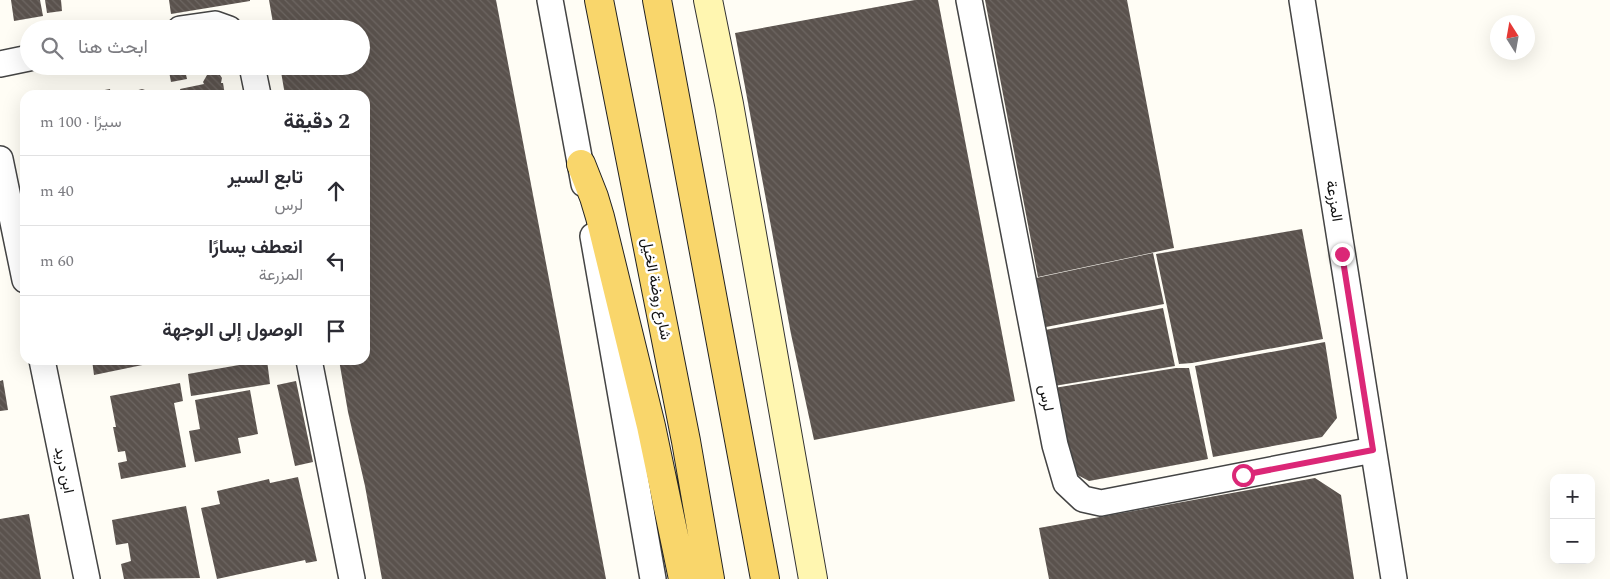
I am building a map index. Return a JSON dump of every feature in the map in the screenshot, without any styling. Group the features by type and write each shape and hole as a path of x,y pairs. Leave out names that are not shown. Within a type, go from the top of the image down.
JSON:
{"main road":[{"name":"شارع روضة الخيل","path":"599,0 686,441 710,579"},
{"path":"657,0 765,579"},
{"path":"581,164 594,197 602,226 651,426 683,579"}],"street":[{"path":"550,0 581,164 653,579"},
{"path":"708,0 729,104 812,579"},
{"name":"لرس","path":"969,0 1055,445 1066,483 1083,499 1101,503 1373,450"},
{"name":"المزرعة","path":"1302,0 1394,579"},
{"path":"0,64 20,60"},
{"path":"254,75 257,90"},
{"path":"0,159 20,256"},
{"name":"ابن دريد","path":"43,365 87,579"},
{"path":"310,365 352,579"}],"building":[{"path":"11,0 40,0 43,16 14,21"},
{"path":"45,0 61,0 62,11 47,13"},
{"path":"169,0 250,0 250,1 171,14"},
{"path":"269,0 496,0 606,579 382,579 340,365 370,365 370,90 284,90 282,75 370,75 370,20 272,20"},
{"path":"915,0 938,0 1015,401 814,440 791,334 735,33"},
{"path":"985,0 1127,0 1174,248 1038,277"},
{"path":"170,75 186,75 187,79 171,82"},
{"path":"207,75 220,75 224,90 180,90 204,84 203,82"},
{"path":"1302,229 1323,339 1179,364 1156,254"},
{"path":"1153,253 1164,304 1046,327 1036,278"},
{"path":"1163,308 1175,366 1054,386 1045,330"},
{"path":"1325,342 1337,418 1322,437 1213,457 1195,366"},
{"path":"93,365 142,365 94,375"},
{"path":"239,365 268,365 270,384 191,396 188,374"},
{"path":"1176,368 1189,368 1208,459 1089,481 1066,469 1054,388"},
{"path":"3,380 8,410 0,411 0,381"},
{"path":"296,381 313,462 295,466 277,385"},
{"path":"180,383 183,401 174,403 186,467 121,479 118,463 127,461 125,451 118,452 113,427 116,427 110,396"},
{"path":"250,390 258,434 238,438 241,453 195,462 189,431 200,429 195,400"},
{"path":"298,477 317,561 306,563 305,560 217,579 201,508 220,504 217,491 269,479 270,483"},
{"path":"1315,478 1341,495 1354,579 1049,579 1039,528"},
{"path":"186,506 200,578 124,579 121,564 131,561 128,543 116,545 112,520"},
{"path":"29,514 41,579 0,579 0,519"}],"route":[{"path":"1243,475 1373,450 1342,254"}]}
